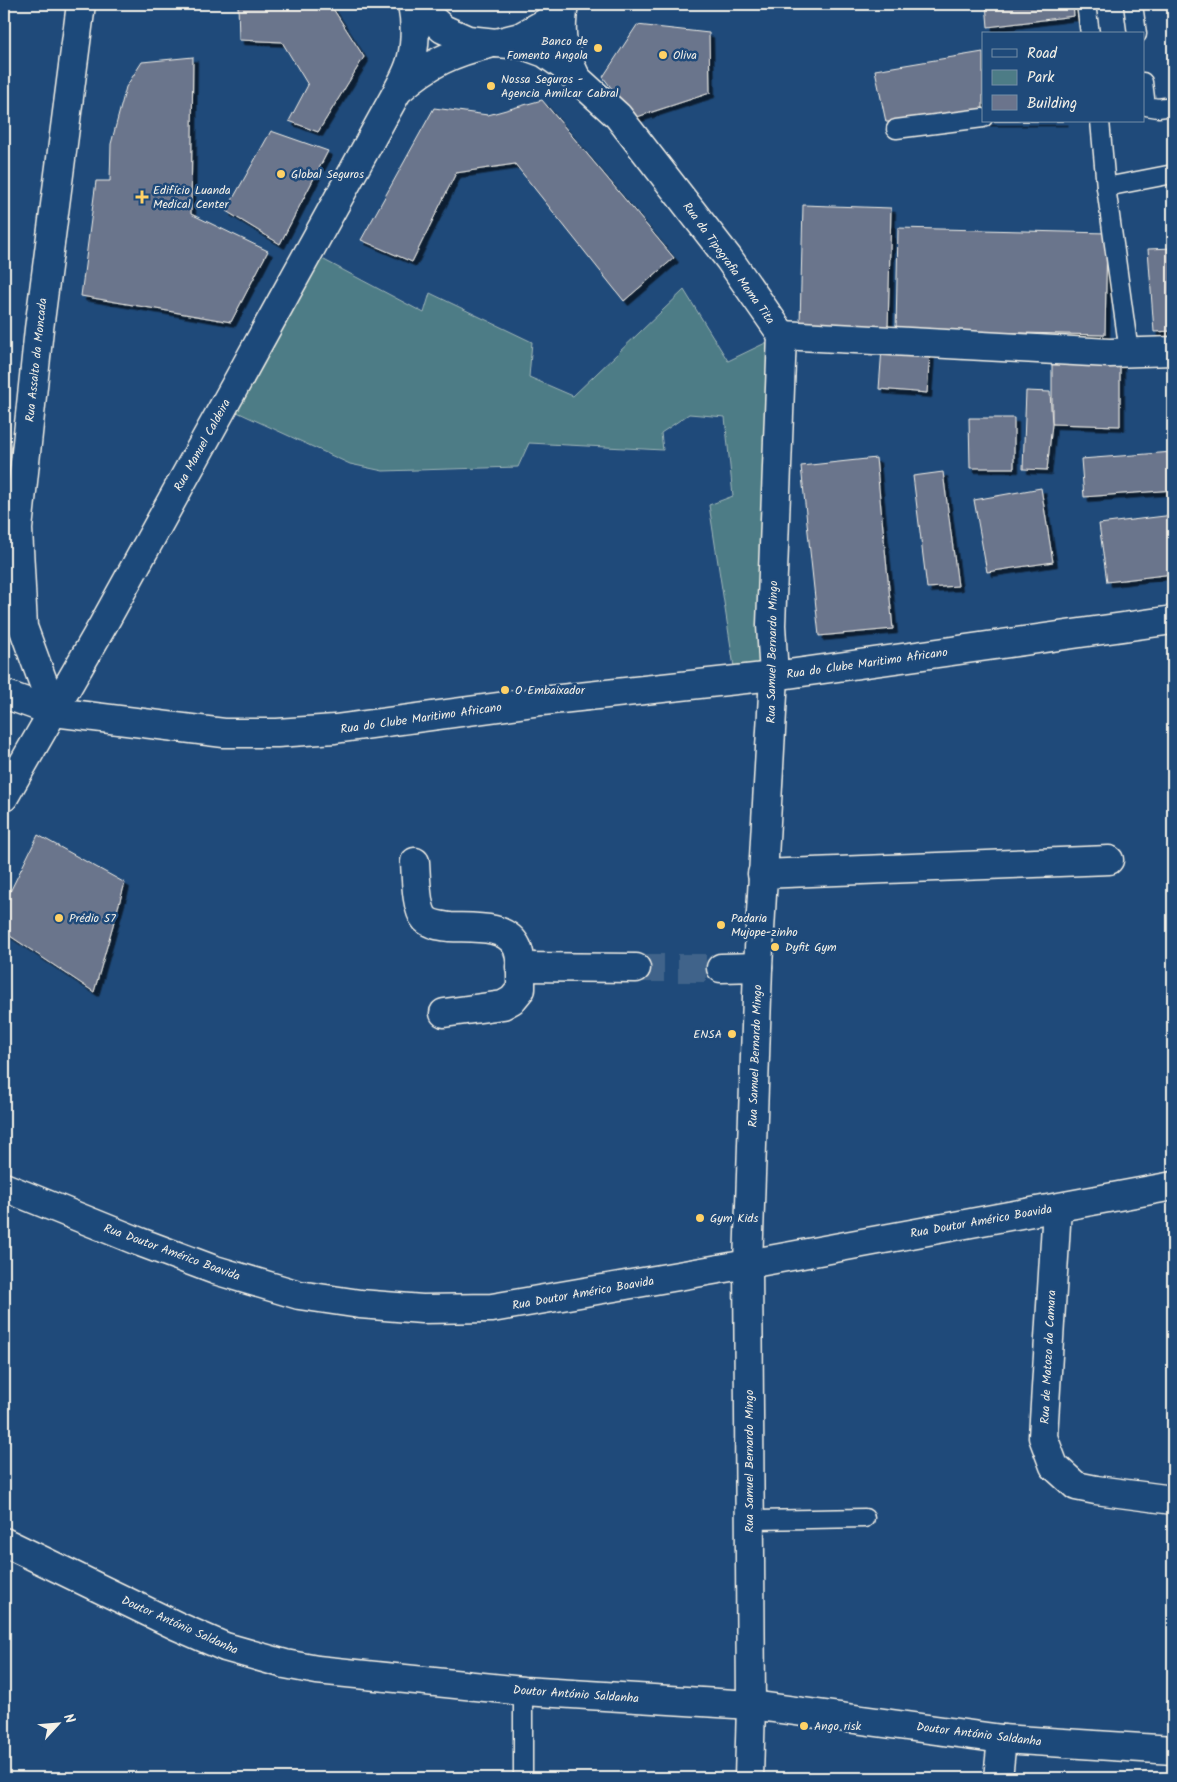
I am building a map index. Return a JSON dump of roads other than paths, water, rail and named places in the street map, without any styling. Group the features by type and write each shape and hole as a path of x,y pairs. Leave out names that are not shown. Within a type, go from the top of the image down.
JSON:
{"street":[{"name":"Rua Assalto da Moncada","path":"54,712 23,627 18,529 39,329 81,4"},
{"name":"Rua Manuel Caldeira","path":"4,797 54,712 397,92 410,66 414,38 412,4"},
{"path":"419,4 422,10 443,29 468,40 496,43 520,37 547,22 562,4"},
{"path":"562,4 561,26 565,52 577,79"},
{"name":"Rua Manuel Caldeira","path":"397,92 418,73 443,59 468,49 496,43"},
{"name":"Rua da Tipografia Mama Tita","path":"496,43 523,45 545,53 562,65 618,116 729,259 782,335 1110,353 1173,351"},
{"name":"Rua Samuel Bernardo Mingo","path":"749,1778 751,1705 748,1264 762,874 774,676 771,625 782,335"},
{"name":"Rua do Clube Maritimo Africano","path":"4,694 54,712 224,733 277,734 335,729 542,701 774,676 1173,620"},
{"path":"762,874 1109,860"},
{"path":"415,862 420,908 425,918 432,924 502,932 510,937 518,948 521,989 512,1000 503,1005 444,1013"},
{"path":"520,967 636,968"},
{"path":"721,968 758,967"},
{"name":"Rua Doutor Américo Boavida","path":"4,1187 140,1242 216,1270 299,1295 360,1304 422,1309 492,1308 748,1264 1173,1186"},
{"name":"Rua de Matozo da Camara","path":"1057,1208 1043,1438 1054,1466 1076,1486 1173,1500"},
{"name":"Doutor António Saldanha","path":"4,1542 177,1626 225,1647 285,1664 317,1670 524,1691 751,1705 1002,1739 1173,1750"},
{"path":"998,1778 1002,1739"}],"lane":[{"path":"1086,4 1090,32"},
{"path":"1133,4 1137,32"},
{"path":"1144,90 1146,106 1158,108 1173,106"},
{"path":"896,128 982,118"},
{"path":"1100,122 1106,187 1129,352"},
{"path":"1106,187 1173,174"},
{"path":"750,1520 865,1518"},
{"path":"523,1778 524,1691"}],"tunnel":[{"path":"636,968 721,968"}],"place":[{"name":"Banco de Fomento Angola","path":"598,48"},
{"name":"Oliva","path":"663,55"},
{"name":"Nossa Seguros - Agencia Amilcar Cabral","path":"491,86"},
{"name":"Global Seguros","path":"281,174"},
{"name":"Edifício Luanda Medical Center","path":"142,197"},
{"name":"O Embaixador","path":"505,690"},
{"name":"Prédio 57","path":"59,918"},
{"name":"Padaria Mujope-zinho","path":"721,925"},
{"name":"Dyfit Gym","path":"775,947"},
{"name":"ENSA","path":"732,1034"},
{"name":"Gym Kids","path":"700,1218"},
{"name":"Ango risk","path":"804,1726"}]}
